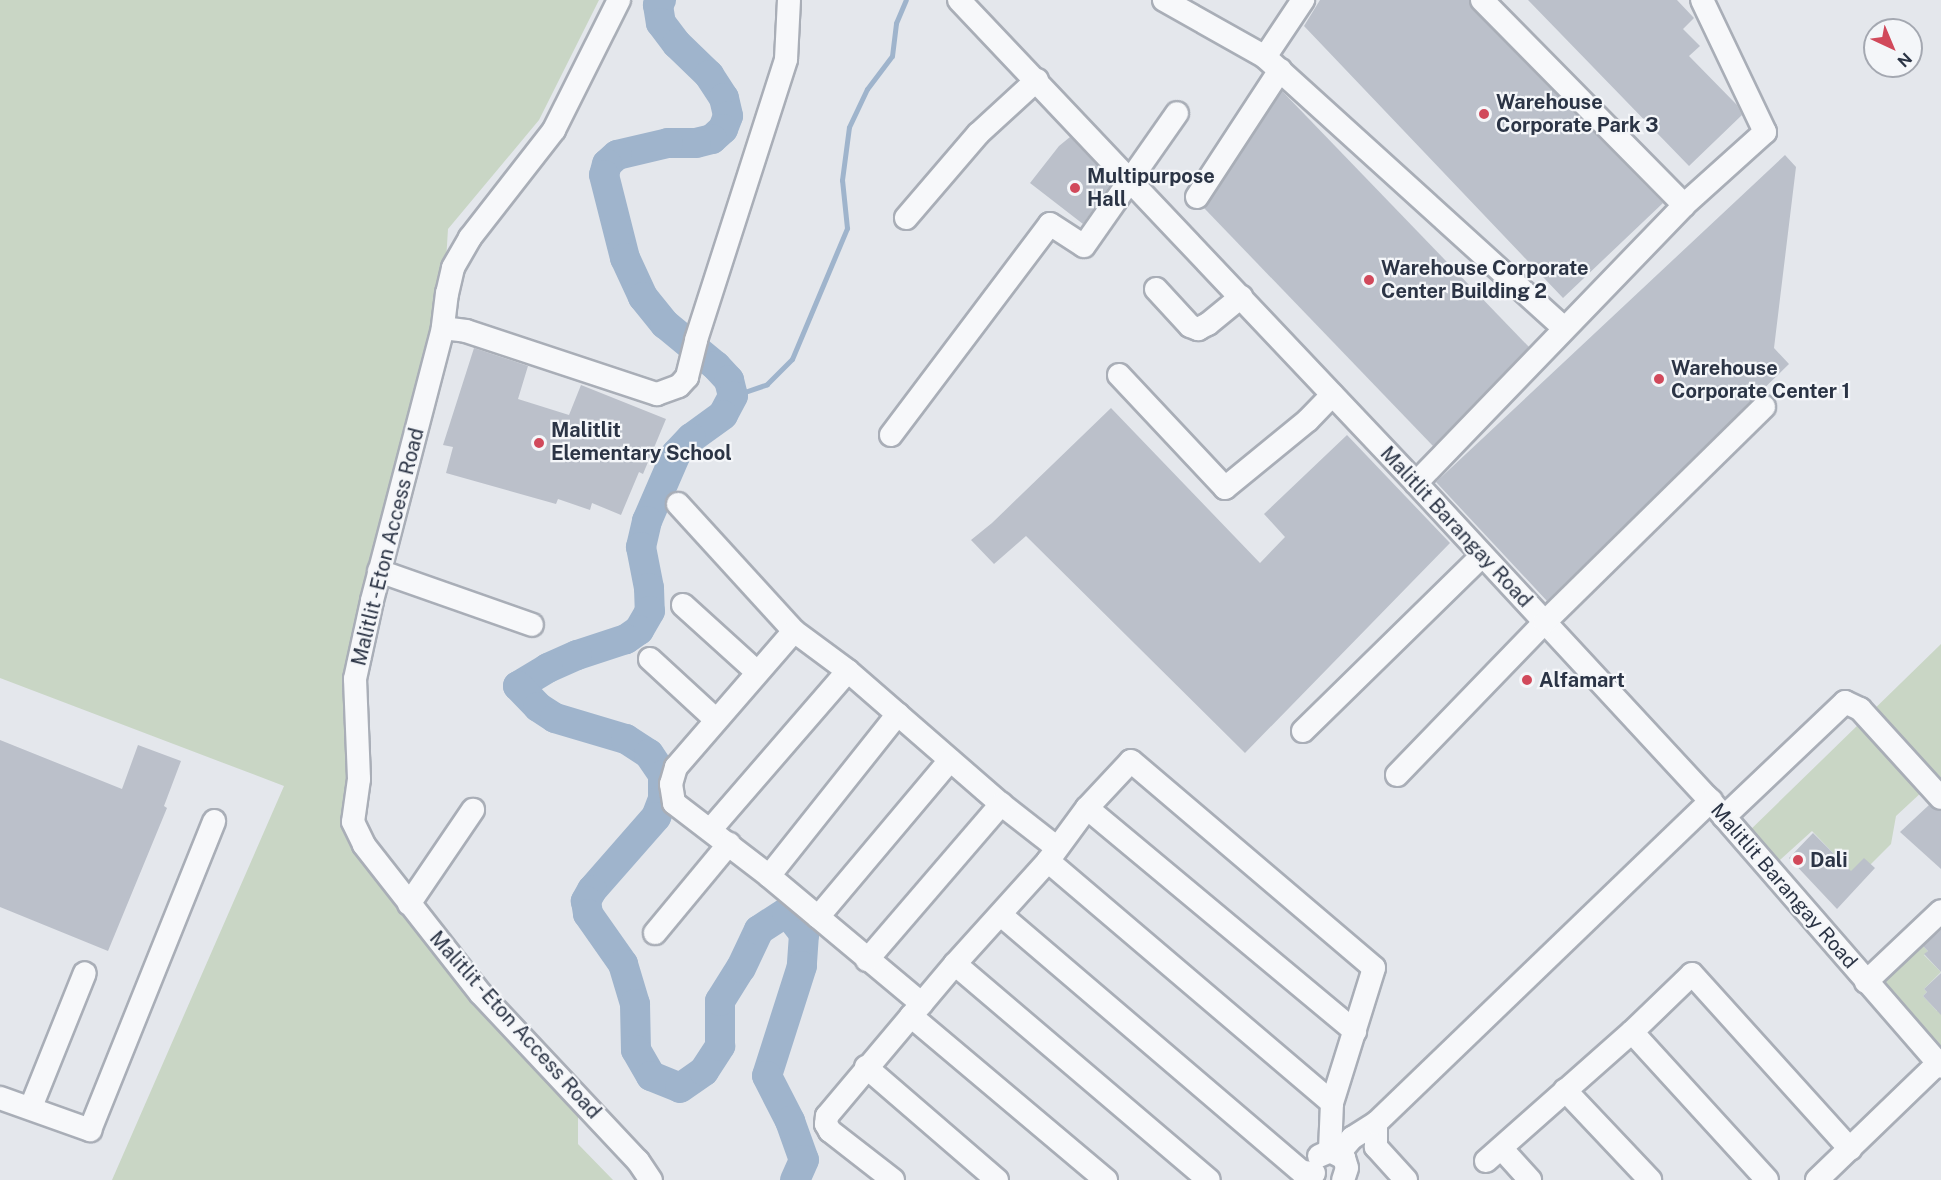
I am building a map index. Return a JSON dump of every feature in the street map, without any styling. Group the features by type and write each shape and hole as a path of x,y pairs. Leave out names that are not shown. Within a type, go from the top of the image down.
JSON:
{"street":[{"name":"Malitlit - Eton Access Road","path":"619,0 554,130 470,238 453,268 447,293 443,328 379,571 355,679 359,758 353,822 364,845 481,993 638,1161 651,1180"},
{"path":"443,328 466,331 657,394 679,386 687,377 696,340 786,59 789,0"},
{"name":"Malitlit Barangay Road","path":"959,0 1131,179 1718,809 1940,1065"},
{"path":"1164,0 1272,64 1564,328"},
{"path":"1197,197 1272,64 1303,0"},
{"path":"1482,0 1684,205"},
{"path":"1416,483 1684,205 1765,132 1702,0"},
{"path":"906,218 978,134 1037,80"},
{"path":"891,435 1050,224 1084,246 1177,113"},
{"path":"1156,289 1190,326 1197,329 1208,324 1241,297"},
{"path":"1119,375 1225,488 1308,420 1332,395"},
{"path":"1397,774 1545,622 1764,407"},
{"path":"678,504 794,631 848,670 1001,804 1052,854 1332,1103"},
{"path":"1303,731 1482,556"},
{"path":"379,571 532,625"},
{"path":"683,606 757,672"},
{"path":"794,631 715,719 676,767 670,784 674,803 711,829 818,917 867,960 916,1010 1106,1180"},
{"path":"650,659 715,719"},
{"path":"711,829 848,670"},
{"path":"1341,1168 1352,1138 1376,1123 1718,809 1845,702 1860,709 1941,798"},
{"path":"769,876 898,714"},
{"path":"818,917 950,760"},
{"path":"893,1180 831,1131 826,1124 827,1116 866,1067 1052,854 1087,808 1131,761 1374,968 1332,1103 1341,1168"},
{"path":"867,960 1001,804"},
{"path":"1087,808 1354,1032"},
{"path":"409,904 473,810"},
{"path":"0,1098 31,1107 90,1130 214,821"},
{"path":"655,933 729,844"},
{"path":"1866,982 1941,911"},
{"path":"1000,915 1302,1172 1316,1176 1315,1161 1324,1152 1341,1168"},
{"path":"956,963 1209,1180"},
{"path":"31,1107 85,973"},
{"path":"1530,1180 1494,1155 1632,1032 1692,974 1850,1149"},
{"path":"1632,1032 1767,1180"},
{"path":"1817,1180 1940,1065"},
{"path":"866,1067 997,1180"},
{"path":"1565,1090 1650,1180"},
{"path":"1376,1123 1376,1147 1406,1180"},
{"path":"1341,1168 1364,1158 1376,1147"}],"green space":[{"path":"0,0 599,0 539,120 448,229 444,294 367,600 357,737 344,825 373,873 418,934 578,1113 578,1144 613,1180 112,1180 284,786 0,678"},
{"path":"1941,644 1941,782 1937,778 1896,816 1891,844 1857,878 1812,831 1770,869 1744,836"},
{"path":"1917,940 1928,951 1924,955 1941,972 1924,989 1927,992 1923,996 1937,1011 1941,1009 1941,1058 1879,982"}],"building":[{"name":"Warehouse Corporate Park 3","path":"1320,0 1469,0 1472,9 1663,203 1563,298 1304,26"},
{"path":"1528,0 1677,0 1694,18 1683,29 1700,46 1689,56 1737,105 1742,115 1689,166"},
{"name":"Warehouse Corporate Center Building 2","path":"1282,91 1529,347 1433,446 1204,208"},
{"name":"Multipurpose Hall","path":"1070,137 1107,176 1104,180 1110,185 1083,224 1030,183 1059,146"},
{"name":"Warehouse Corporate Center 1","path":"1785,155 1796,167 1774,348 1789,364 1547,601 1436,482"},
{"name":"Malitlit Elementary School","path":"474,348 528,366 518,399 569,415 581,385 666,419 643,474 639,472 621,515 592,503 590,510 558,499 556,504 446,473 453,447 443,445"},
{"path":"1111,408 1260,563 1285,537 1264,514 1347,435 1450,543 1245,753 1026,536 994,564 971,540 992,523"},
{"path":"0,740 122,789 138,745 181,761 164,806 167,808 108,951 0,907"},
{"path":"1929,805 1941,811 1941,869 1900,832"},
{"path":"1813,833 1851,871 1864,858 1875,868 1837,909 1789,858"},
{"path":"1941,930 1941,972 1924,954 1928,951 1923,946"},
{"path":"1941,973 1941,1015 1923,996 1927,992 1924,989"}],"waterway":[{"path":"661,0 658,5 661,23 677,44 709,75 724,98 728,116 723,129 712,139 696,143 668,143 617,155 607,164 604,175 625,258 643,297 665,324 716,366 729,380 733,396 723,415 691,438 676,454 647,521 641,547 649,588 650,611 639,630 626,639 577,655 548,668 518,686 538,707 555,718 626,739 649,754 663,775 663,799 656,817 592,890 586,901 588,914 623,964 635,1004 636,1050 651,1076 680,1088 704,1071 720,1046 720,1001 741,968 759,930 787,912 804,934 802,966 767,1076 790,1121 804,1160 795,1180"},
{"path":"733,396 767,384 792,359 847,228 842,180 849,127 867,89 892,56 896,23 906,0"}],"place":[{"name":"Warehouse Corporate Park 3","path":"1484,114"},
{"name":"Multipurpose Hall","path":"1075,188"},
{"name":"Warehouse Corporate Center Building 2","path":"1369,280"},
{"name":"Warehouse Corporate Center 1","path":"1659,379"},
{"name":"Malitlit Elementary School","path":"539,443"},
{"name":"Alfamart","path":"1527,680"},
{"name":"Dali","path":"1798,860"}]}
